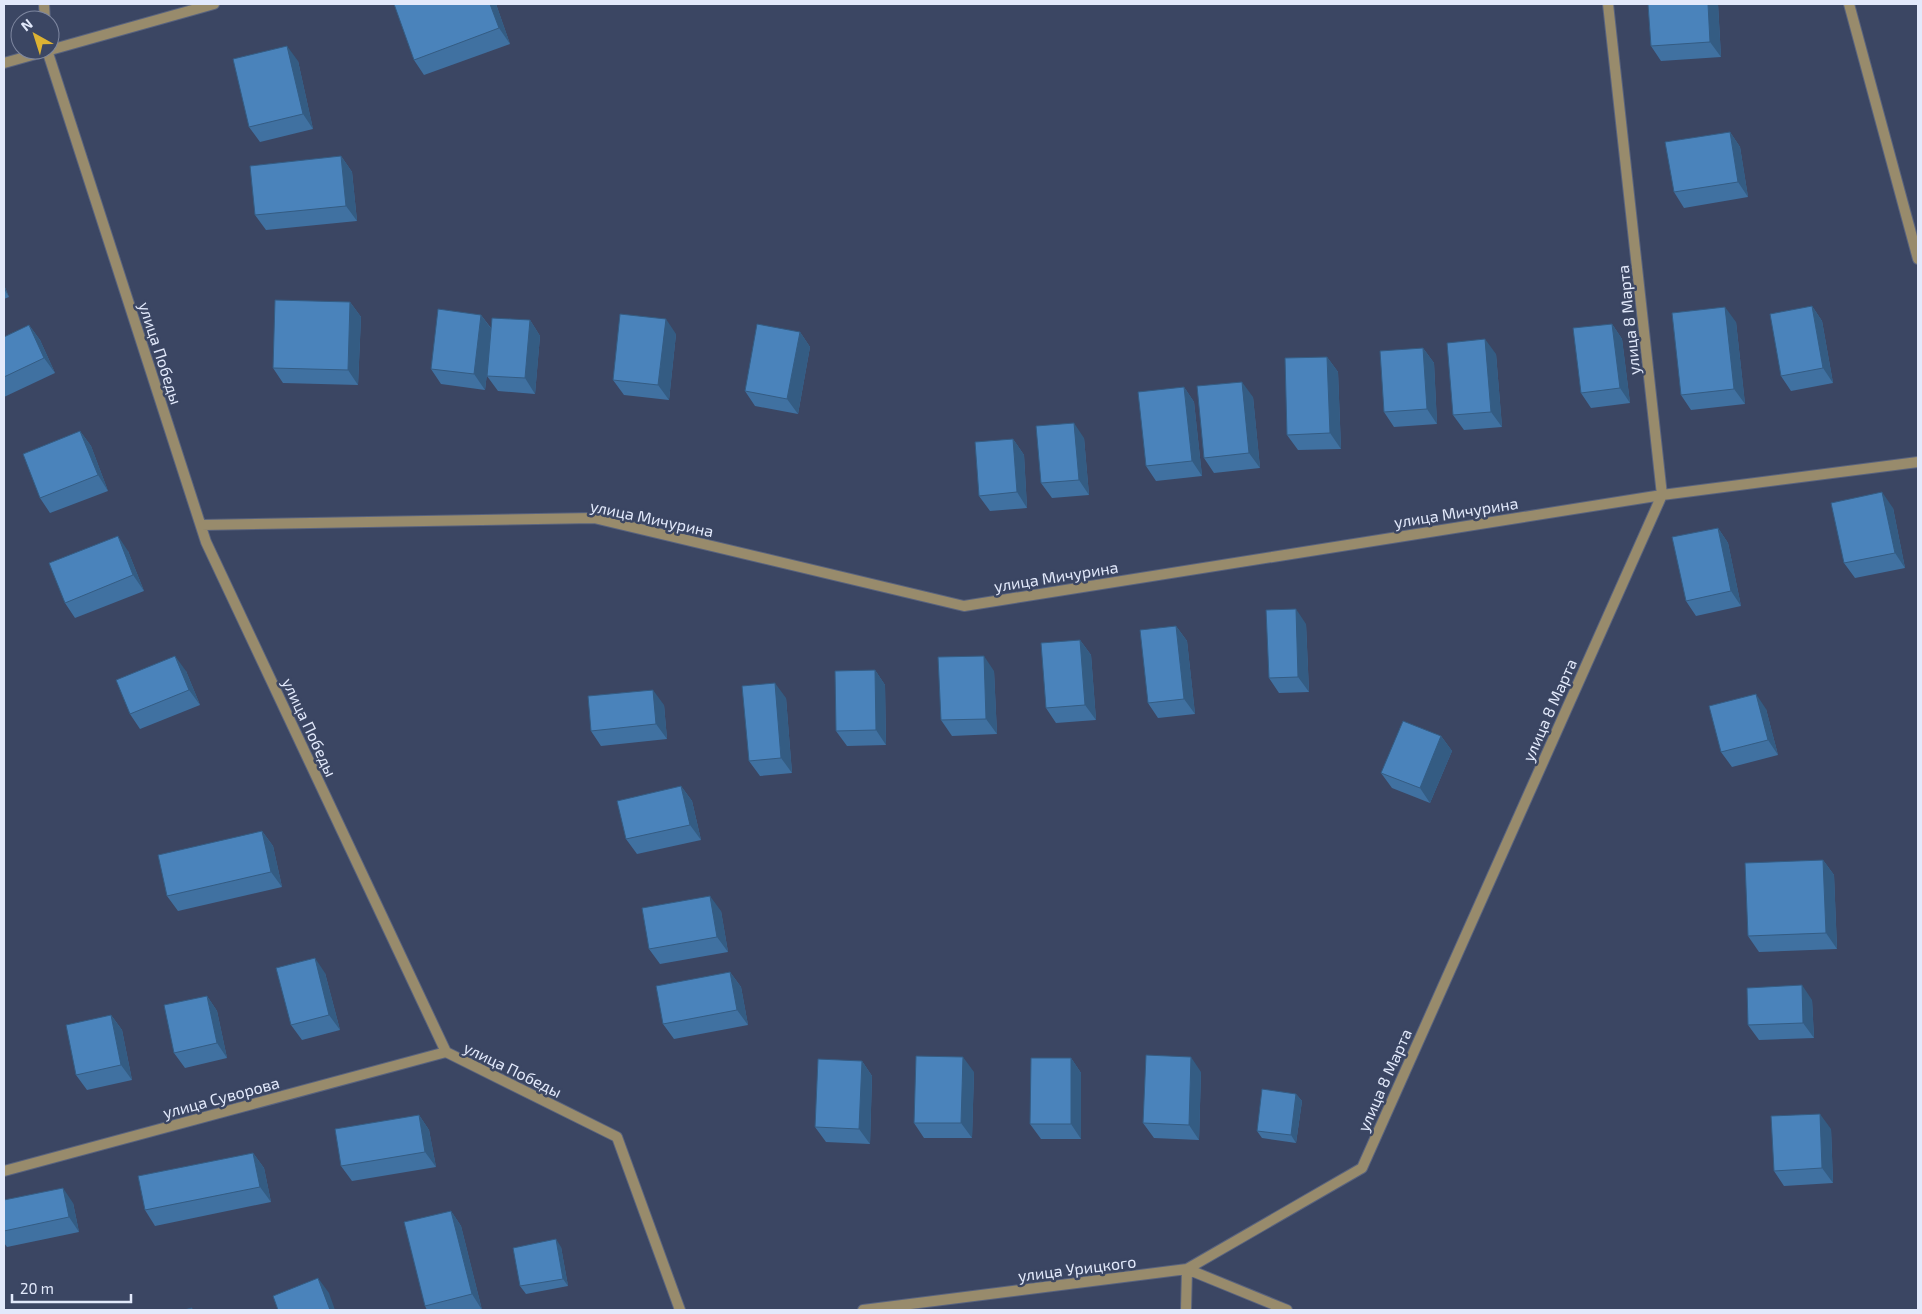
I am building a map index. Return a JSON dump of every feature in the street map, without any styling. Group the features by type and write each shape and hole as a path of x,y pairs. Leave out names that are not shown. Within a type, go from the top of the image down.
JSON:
{"street":[{"path":"60,47 214,4"},
{"name":"улица 8 Марта","path":"1187,1269 1362,1168 1662,495 1608,4"},
{"path":"1849,4 1918,259"},
{"name":"улица Победы","path":"51,60 206,542 446,1052 617,1137 680,1310"},
{"name":"улица Мичурина","path":"201,525 594,518 964,606 1662,495 1918,462"},
{"name":"улица Суворова","path":"4,1172 446,1052"},
{"path":"1186,1310 1187,1269"},
{"name":"улица Урицкого","path":"863,1310 1187,1269 1287,1310"}],"building":[{"path":"394,4 490,4 499,28 414,60"},
{"path":"1648,4 1708,4 1710,42 1651,46"},
{"path":"287,46 303,114 249,127 233,59"},
{"path":"1730,132 1738,182 1674,192 1665,142"},
{"path":"341,156 346,206 255,215 250,166"},
{"path":"275,300 350,302 348,370 273,368"},
{"path":"1812,306 1823,368 1781,376 1770,314"},
{"path":"1725,307 1734,389 1681,395 1672,313"},
{"path":"438,309 481,315 474,374 431,369"},
{"path":"620,314 666,319 658,385 613,380"},
{"path":"492,318 530,320 525,378 487,376"},
{"path":"757,324 800,332 787,399 745,391"},
{"path":"1612,324 1620,388 1581,393 1573,328"},
{"path":"29,325 44,358 4,377 4,337"},
{"path":"1485,339 1491,412 1453,415 1447,343"},
{"path":"1423,348 1427,409 1384,412 1380,351"},
{"path":"1327,357 1330,433 1287,435 1285,358"},
{"path":"1242,382 1249,453 1204,458 1197,386"},
{"path":"1184,387 1192,461 1146,466 1138,392"},
{"path":"1074,423 1079,480 1041,483 1036,426"},
{"path":"80,431 98,475 40,498 23,454"},
{"path":"1013,439 1017,492 979,496 975,442"},
{"path":"1882,492 1895,553 1844,563 1831,503"},
{"path":"1718,528 1731,591 1686,601 1672,537"},
{"path":"118,536 133,575 65,603 49,563"},
{"path":"1296,609 1298,677 1269,678 1266,610"},
{"path":"1176,626 1184,699 1148,703 1140,630"},
{"path":"1080,640 1085,705 1046,708 1041,643"},
{"path":"175,656 189,690 130,714 116,680"},
{"path":"984,656 986,719 941,720 938,657"},
{"path":"875,670 876,730 836,731 835,671"},
{"path":"775,683 781,758 749,761 742,686"},
{"path":"653,690 656,724 591,731 588,696"},
{"path":"1756,694 1768,740 1721,752 1709,706"},
{"path":"1403,721 1441,736 1420,788 1381,773"},
{"path":"681,786 690,825 626,839 617,801"},
{"path":"262,831 271,872 167,896 158,855"},
{"path":"1823,860 1826,933 1748,936 1745,863"},
{"path":"710,896 717,937 649,949 642,908"},
{"path":"315,958 329,1015 291,1025 276,968"},
{"path":"730,972 737,1010 663,1024 656,986"},
{"path":"1802,985 1803,1023 1748,1025 1747,988"},
{"path":"207,996 217,1043 174,1053 164,1005"},
{"path":"111,1015 121,1065 76,1075 66,1025"},
{"path":"1146,1055 1191,1057 1189,1125 1143,1123"},
{"path":"916,1056 963,1057 961,1123 914,1123"},
{"path":"1031,1058 1071,1058 1071,1124 1030,1124"},
{"path":"818,1059 862,1061 859,1129 815,1127"},
{"path":"1262,1089 1296,1094 1291,1135 1257,1131"},
{"path":"1820,1114 1822,1168 1774,1171 1771,1116"},
{"path":"419,1115 425,1152 341,1166 335,1129"},
{"path":"253,1153 260,1187 145,1210 138,1176"},
{"path":"63,1188 69,1217 4,1231 4,1200"},
{"path":"451,1211 472,1294 425,1306 404,1222"},
{"path":"556,1239 563,1279 520,1286 513,1248"},
{"path":"318,1278 330,1310 278,1310 273,1296"}]}
